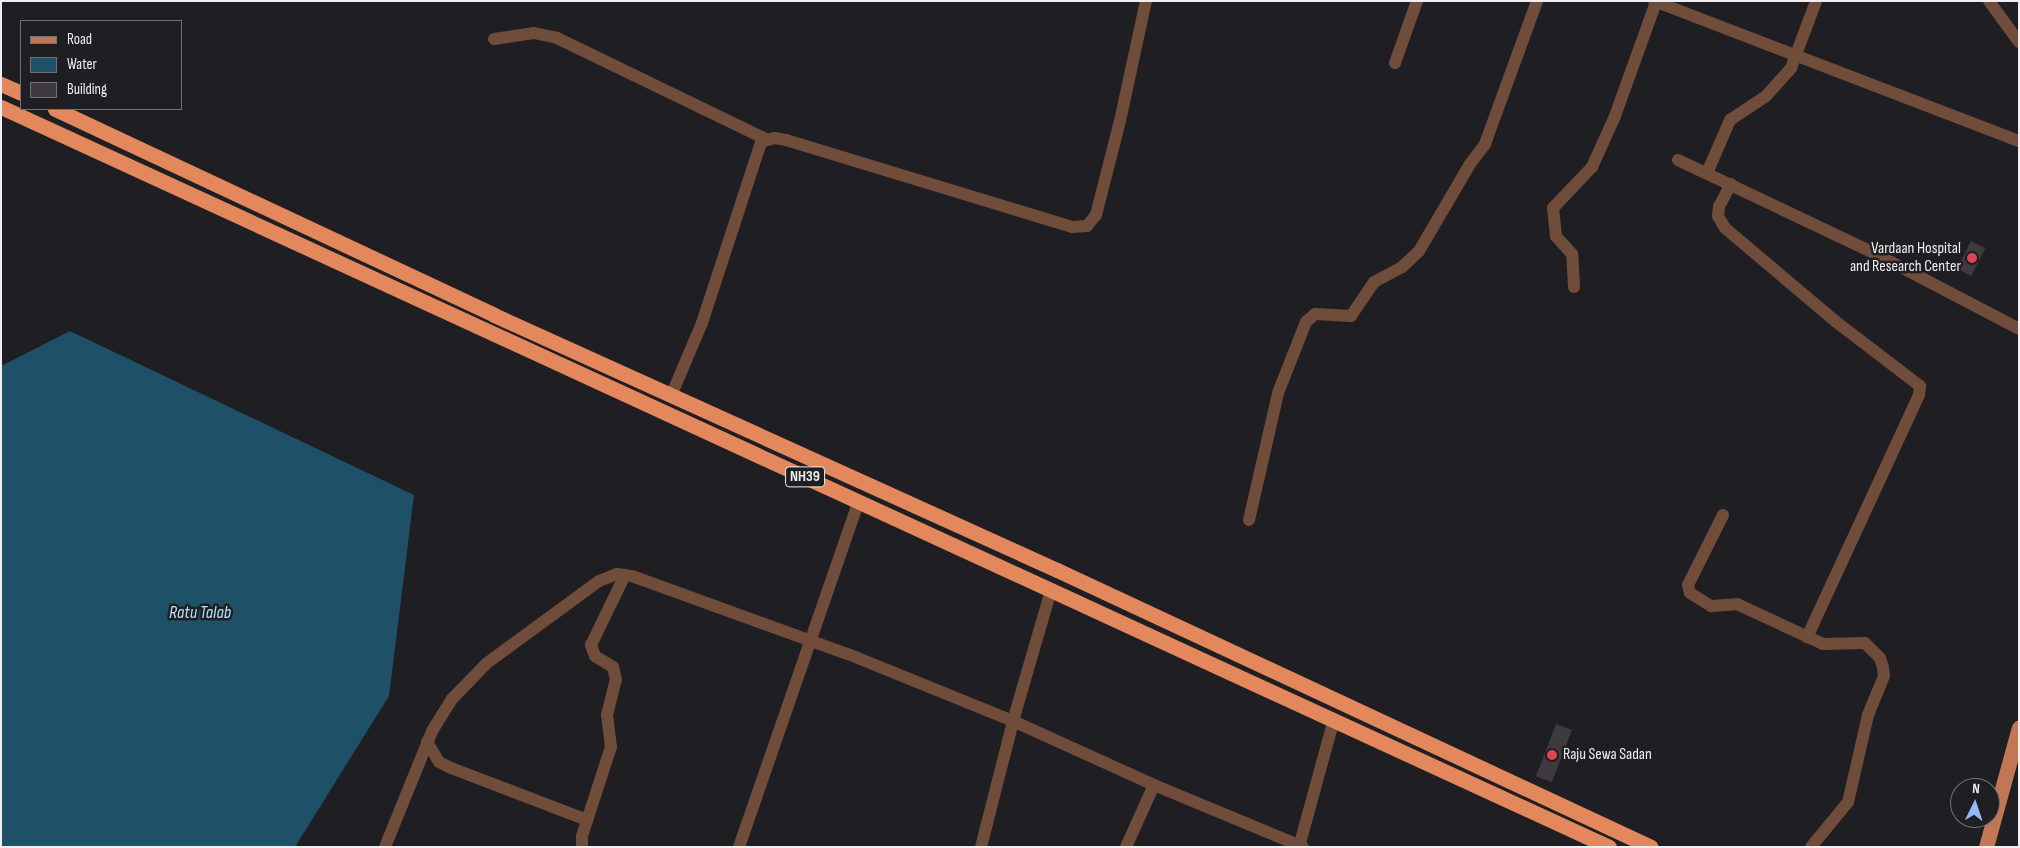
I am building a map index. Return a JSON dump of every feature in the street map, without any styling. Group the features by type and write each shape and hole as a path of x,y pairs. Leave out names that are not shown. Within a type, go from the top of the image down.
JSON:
{"highway":[{"path":"1,84 20,93"},
{"name":"NH39","path":"1,107 523,350 860,501 1609,847"},
{"name":"NH39","path":"57,110 671,396 1066,574 1651,847"}],"main road":[{"path":"1986,847 2019,727"}],"street":[{"path":"494,39 534,34 557,38 766,139 786,140 1072,227 1087,226 1096,215 1118,130 1146,1"},
{"path":"1395,63 1418,1"},
{"path":"1249,520 1278,393 1306,322 1315,314 1351,316 1374,282 1402,267 1419,251 1485,144 1537,1"},
{"path":"1707,173 1730,120 1738,112 1766,96 1791,68 1816,1"},
{"path":"1989,1 2019,42"},
{"path":"1574,287 1572,254 1556,236 1553,208 1592,167 1615,116 1655,2 2019,141"},
{"path":"671,396 702,323 758,148 766,139"},
{"path":"1678,160 1872,252 2019,329"},
{"path":"1730,184 1719,207 1718,216 1725,228 1835,321 1920,386 1807,637"},
{"path":"739,847 860,501"},
{"path":"1724,515 1688,585 1690,592 1711,606 1737,604 1823,644 1865,643 1880,658 1884,676 1868,715 1848,802 1811,847"},
{"path":"385,847 427,742 452,699 487,664 599,581 617,574 625,575 810,642 1013,721 1154,785 1301,846 1334,719"},
{"path":"582,847 587,820 611,747 608,706 616,680 613,667 596,656 591,645 625,575"},
{"path":"981,847 1013,721 1051,590"},
{"path":"427,742 439,762 451,768 587,820"},
{"path":"1126,847 1154,785"}],"water":[{"name":"Ratu Talab","path":"70,331 414,495 389,696 295,847 1,847 1,366"}],"building":[{"path":"1971,241 1985,248 1971,276 1957,269"},
{"path":"1556,724 1572,730 1552,782 1536,776"}],"place":[{"name":"Vardaan Hospital and Research Center","path":"1972,258"},
{"name":"Raju Sewa Sadan","path":"1552,755"}]}
